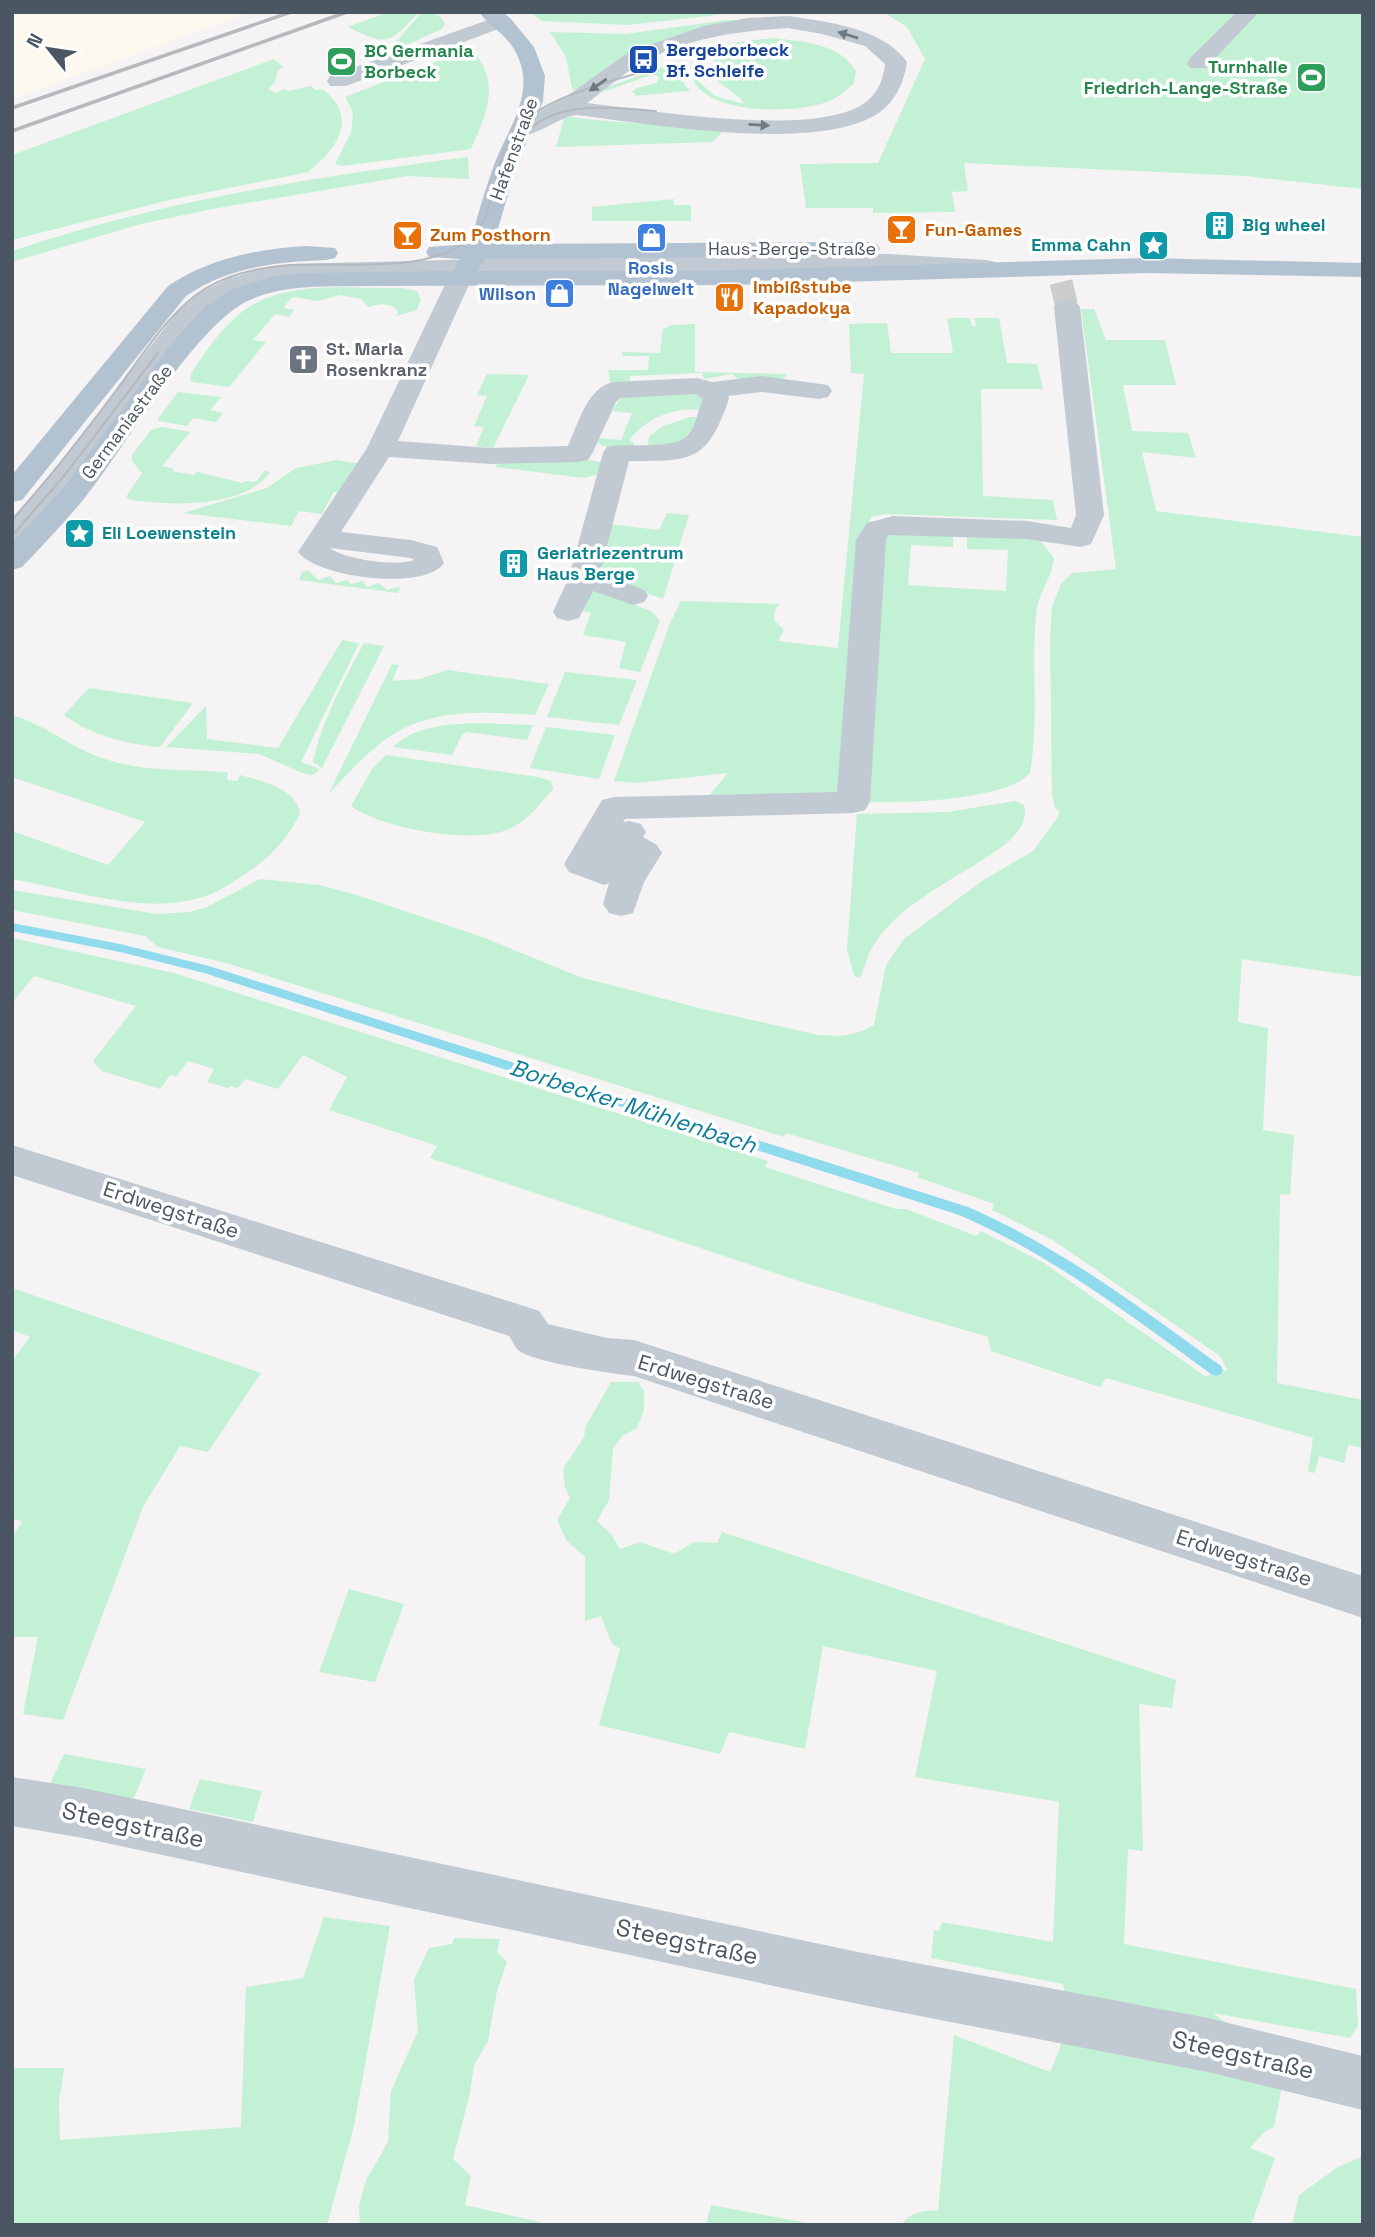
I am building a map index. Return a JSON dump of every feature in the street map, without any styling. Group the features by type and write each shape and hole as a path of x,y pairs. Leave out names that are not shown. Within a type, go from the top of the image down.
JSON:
{"main road":[{"name":"Hafenstraße","path":"475,253 534,99 536,80 528,55 496,17"},
{"name":"Haus-Berge-Straße","path":"519,255 816,248 991,259 1062,285 1219,265 1363,270"},
{"name":"Haus-Berge-Straße","path":"237,277 293,255 475,253 777,276 991,259 1245,250 1363,254"},
{"name":"Haus-Berge-Straße","path":"237,277 300,280 475,253"},
{"name":"Germaniastraße","path":"12,494 171,297 194,280 237,277"},
{"name":"Germaniastraße","path":"12,561 74,494 202,323 221,306 237,277"}],"street":[{"path":"1198,63 1249,12"},
{"name":"Hafenstraße","path":"338,81 496,17"},
{"path":"521,130 558,111 637,57 704,32 748,24 788,22 825,28 872,42 896,62 895,81 880,101 855,117 813,124 788,127 717,123 576,108 558,111"},
{"path":"323,538 375,459 475,253 501,242 519,255"},
{"path":"475,253 591,263 991,259"},
{"path":"12,536 64,476 187,317 212,294 247,279 287,271 475,253 591,263"},
{"path":"12,520 59,465 183,306 211,285 237,277"},
{"path":"612,837 645,853 617,886 581,864 612,837 639,808 853,802 871,540 877,529 893,526 1027,530 1081,538 1090,515 1064,403 1062,285"},
{"path":"578,454 604,398 610,392 625,388 688,386 712,390 762,384 819,391"},
{"path":"375,459 673,451 691,447 700,439 716,399 712,390"},
{"path":"568,612 584,577 617,453"},
{"path":"584,577 634,596"},
{"name":"Erdwegstraße","path":"12,1160 524,1323 534,1339 607,1356 634,1358 1363,1597"},
{"name":"Steegstraße","path":"12,1801 83,1813 859,1978 1208,2045 1363,2083"}],"shaded area":[{"path":"12,12 251,12 12,99"}],"green space":[{"path":"388,12 419,12 401,31 387,39 372,38 348,27"},
{"path":"422,12 439,16 445,24 442,29 404,46 396,42"},
{"path":"529,12 744,12 627,25 542,21"},
{"path":"883,12 1363,12 1363,189 1246,176 964,163 968,191 952,192 955,212 873,213 873,208 806,208 800,164 878,163 925,59 907,27"},
{"path":"737,20 702,27 574,90 566,57 550,32 625,34"},
{"path":"774,38 830,49 849,62 856,71 854,83 840,95 824,103 776,109 757,109 722,102 707,95 695,84 694,67 706,52 728,44","holes":["715,50 718,51 713,65 716,80 744,104 715,96 698,81 700,60"]},
{"path":"471,48 486,73 489,97 471,149 342,166 335,164 351,133 353,112 345,97"},
{"path":"274,59 283,67 278,70 275,82 268,89 277,93 283,89 288,91 311,86 316,90 322,89 340,109 342,120 336,142 308,172 169,200 12,240 12,155"},
{"path":"681,61 684,63 682,81 690,91 634,96 636,94 632,92 637,88 657,83 659,77 653,74 606,91 599,90"},
{"path":"564,118 724,131 712,142 556,147"},
{"path":"468,157 469,179 408,176 212,209 141,224 12,262 12,251 124,218 295,182"},
{"path":"674,199 674,205 691,205 691,221 592,221 592,207"},
{"path":"320,288 402,288 417,291 421,299 417,310 396,316 398,312 393,306 381,304 368,307 361,299 340,295 318,301 292,297 283,308 294,310 289,317 275,314 253,340 266,342 229,387 190,380 196,366 221,333 243,311 260,301 279,294"},
{"path":"1081,309 1094,309 1106,340 1165,340 1176,385 1123,385 1132,431 1188,433 1196,458 1142,452 1156,511 1363,537 1363,977 1242,959 1238,1022 1268,1028 1263,1130 1294,1135 1290,1195 1280,1194 1277,1383 1363,1400 1363,1448 1348,1445 1344,1463 1319,1456 1315,1473 1308,1471 1313,1438 1106,1378 1100,1387 991,1351 988,1337 805,1283 430,1158 437,1146 329,1110 347,1077 303,1055 278,1089 245,1079 238,1088 207,1082 214,1069 188,1061 176,1077 170,1075 160,1089 102,1071 93,1061 136,1006 34,976 12,1003 12,938 174,973 768,1161 765,1167 896,1209 906,1209 976,1236 981,1231 1044,1263 1206,1377 1216,1370 1228,1371 1220,1356 1053,1240 992,1210 994,1204 917,1177 919,1173 786,1133 784,1137 226,963 158,947 145,936 12,910 12,890 157,914 189,912 207,907 260,879 319,885 485,938 580,977 703,1009 819,1035 848,1035 874,1025 886,965 904,939 982,881 1033,851 1058,817 1059,810 1055,809 1052,794 1052,607 1061,584 1072,573 1116,569"},
{"path":"947,318 970,318 972,326 976,326 974,318 999,318 1007,363 1037,364 1043,389 981,389 983,496 1053,500 1057,520 886,514 871,517 841,794 707,798 728,773 636,783 614,781 670,623 681,601 780,604 775,610 774,620 784,630 778,641 838,648 864,374 851,373 849,324 887,323 891,353 953,353"},
{"path":"695,324 695,372 788,374 781,381 739,380 732,374 704,379 702,373 630,376 630,382 610,382 608,370 648,370 649,356 622,356 622,352 660,353 663,329 672,325"},
{"path":"487,374 529,375 493,448 476,446 484,427 474,426 487,396 477,395"},
{"path":"694,391 704,399 700,410 672,412 652,420 629,441 634,442 633,447 607,447 598,443 599,438 621,440 632,413 612,411 621,397"},
{"path":"178,392 221,397 210,410 223,413 216,422 193,418 187,426 159,421"},
{"path":"698,417 684,439 674,444 648,446 649,437 661,427"},
{"path":"162,427 190,432 162,466 174,469 172,471 194,475 197,472 243,483 256,482 265,470 270,473 257,485 224,499 185,503 130,500 126,497 142,473 132,461 132,455 151,430"},
{"path":"337,460 366,465 348,494 334,492 322,514 299,511 291,526 183,513 267,488 296,468"},
{"path":"589,460 602,465 599,474 584,478 495,467 498,463"},
{"path":"667,513 689,515 663,599 599,577 608,524 659,530"},
{"path":"953,535 953,547 911,545 908,585 1006,591 1008,550 967,549 967,535 1039,539 1054,558 1036,615 1034,734 1030,773 1018,782 1000,789 954,798 869,802 885,536"},
{"path":"308,570 318,580 330,576 336,583 347,580 351,584 362,581 367,587 379,583 387,590 401,586 398,593 299,580 302,572"},
{"path":"586,587 651,611 660,621 640,672 619,668 626,642 583,635 591,613 576,610"},
{"path":"342,640 359,643 301,762 320,769 313,775 259,754 166,747 206,706 207,739 278,748"},
{"path":"364,643 384,646 322,768 313,762 322,731 341,686"},
{"path":"392,664 399,665 392,681 420,679 447,670 549,684 535,715 464,713 413,724 387,738 329,793"},
{"path":"565,672 637,680 619,725 547,717"},
{"path":"89,688 193,703 160,747 147,746 98,734 64,715"},
{"path":"12,715 93,755 119,763 149,768 224,772 228,773 227,780 237,781 240,775 267,783 293,798 300,814 276,849 260,863 221,889 199,898 154,904 130,902 12,879 12,831 108,865 145,822 12,777"},
{"path":"445,725 533,725 527,740 467,732 462,735 452,755 393,747 423,730"},
{"path":"546,727 615,735 599,779 530,768"},
{"path":"386,755 538,777 551,781 553,789 522,822 494,834 452,835 405,828 384,822 351,806 372,769"},
{"path":"1015,801 1024,805 1025,816 1011,839 901,914 875,943 860,978 854,976 847,949 857,814 948,812"},
{"path":"12,1288 261,1373 208,1452 180,1446 143,1507 63,1720 23,1714 38,1637 12,1637 12,1538 22,1521 12,1519 12,1475 15,1470 12,1469 12,1361 30,1337 12,1330"},
{"path":"611,1382 638,1382 644,1391 644,1410 637,1428 622,1436 613,1449 609,1500 597,1521 611,1534 620,1549 640,1542 674,1554 694,1542 717,1543 722,1532 1176,1680 1172,1708 1139,1704 1143,1851 1128,1849 1124,1944 1356,1989 1358,2026 1350,2038 1213,2013 1269,2055 1281,2091 1274,2127 1264,2132 1250,2148 1275,2158 1251,2225 901,2225 908,2217 918,2213 938,2211 954,2035 1050,2072 1059,2050 1066,2018 1063,1984 931,1958 934,1930 939,1931 942,1922 1053,1942 1059,1802 915,1777 937,1671 823,1646 805,1749 729,1732 720,1754 599,1725 620,1649 612,1644 601,1616 585,1621 585,1557 567,1541 557,1520 570,1498 565,1487 563,1469 584,1437 586,1426"},
{"path":"349,1589 404,1604 375,1682 319,1672"},
{"path":"64,1754 146,1769 133,1800 50,1784"},
{"path":"200,1779 262,1791 253,1822 189,1809"},
{"path":"324,1917 390,1926 354,2126 327,2225 12,2225 12,2068 64,2068 59,2102 60,2140 241,2127 246,1987 303,1978"},
{"path":"454,1938 500,1939 497,1952 507,1962 497,1991 488,2041 474,2065 470,2093 453,2159 471,2176 465,2205 553,2225 360,2225 359,2205 366,2180 388,2142 391,2091 418,2031 414,1980 429,1948 452,1944"},
{"path":"1361,2157 1363,2225 1292,2225 1299,2195 1338,2167"},
{"path":"711,2205 818,2225 706,2225"}],"waterway":[{"name":"Borbecker Mühlenbach","path":"12,927 120,948 205,969 963,1211 998,1226 1063,1262 1216,1370"}],"tunnel":[{"path":"1061,282 1067,307"}],"tram line":[{"path":"12,520 78,441 162,328 196,295 226,278 260,269 391,264 441,255 463,244 475,234 489,206 507,143 527,118 560,99 654,68"},
{"path":"499,204 516,148 526,133 539,122 570,110 587,108 656,111"},
{"path":"12,536 64,476 158,353"}],"railway":[{"path":"12,108 291,12"},
{"path":"12,131 347,12"}],"place":[{"name":"Bergeborbeck Bf. Schleife","path":"643,60"},
{"name":"BC Germania Borbeck","path":"341,61"},
{"name":"Turnhalle Friedrich-Lange-Straße","path":"1311,77"},
{"name":"Big wheel","path":"1219,225"},
{"name":"Fun-Games","path":"902,230"},
{"name":"Zum Posthorn","path":"407,235"},
{"name":"Rosis Nagelwelt","path":"651,237"},
{"name":"Emma Cahn","path":"1154,245"},
{"name":"Wilson","path":"559,294"},
{"name":"Imbißstube Kapadokya","path":"730,297"},
{"name":"St. Maria Rosenkranz","path":"303,359"},
{"name":"Eli Loewenstein","path":"79,533"},
{"name":"Geriatriezentrum Haus Berge","path":"514,563"}]}
